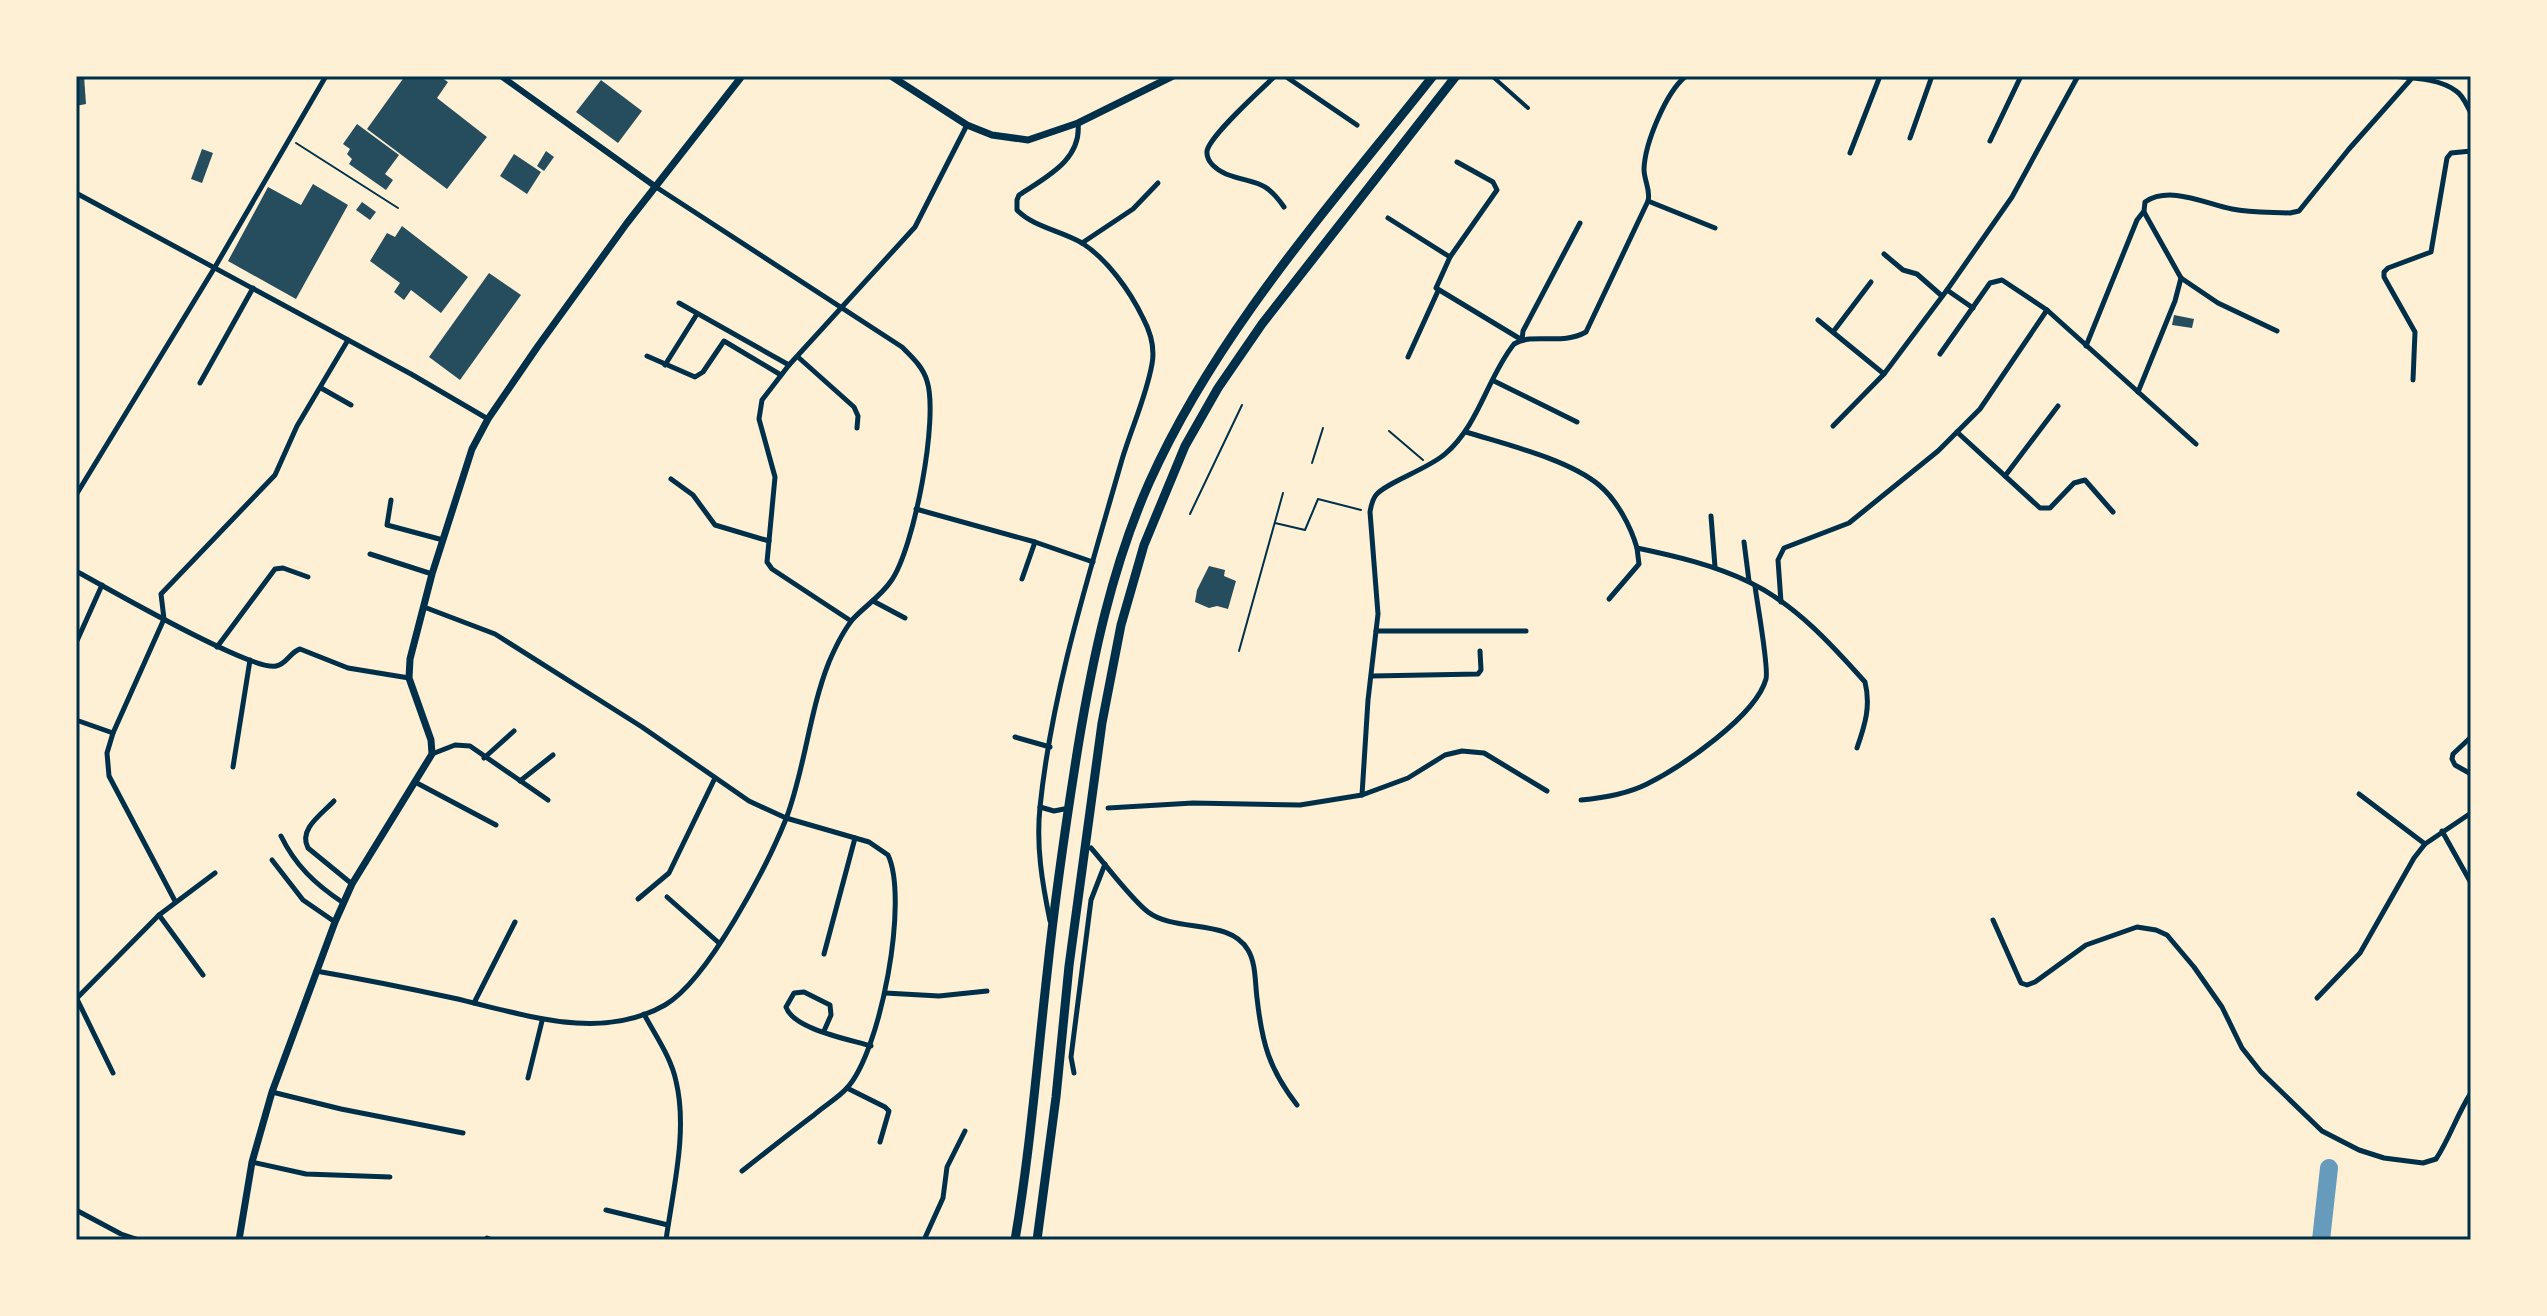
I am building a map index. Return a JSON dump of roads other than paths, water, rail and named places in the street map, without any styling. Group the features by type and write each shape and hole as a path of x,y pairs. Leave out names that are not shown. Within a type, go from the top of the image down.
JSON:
{"highway":[{"path":"1015,1240 1035,1100 1052,929 1091,668 1115,576 1151,480 1186,410 1243,319 1433,76"},
{"path":"1037,1240 1069,966 1102,723 1121,625 1144,545 1185,446 1218,388 1271,312 1456,76"}],"main road":[{"path":"239,1240 252,1162 272,1092 342,902 432,754 431,740 409,678 410,659 432,574 472,449 488,419 538,346 742,76"},
{"path":"891,76 967,125 992,135 1028,140 1078,123 1173,76"}],"street":[{"path":"76,495 215,267 326,76"},
{"path":"316,971 474,1003 542,1021 621,1021 665,1005 681,993 719,943 754,884 786,818 829,664 851,621 891,582 900,566 916,509 931,401 927,380 915,360 902,347 656,187 501,76"},
{"path":"513,85 520,76"},
{"path":"1275,76 1214,138 1207,152 1208,159 1219,171 1267,187 1284,207"},
{"path":"1285,76 1357,125"},
{"path":"1492,76 1528,108"},
{"path":"1457,162 1493,182 1497,190 1450,257 1436,285 1438,291 1522,340 1557,341 1577,337 1586,332 1648,201 1650,193 1644,170 1648,151 1669,95 1686,76"},
{"path":"1850,153 1880,76"},
{"path":"1910,138 1932,76"},
{"path":"1990,141 2021,76"},
{"path":"1833,426 1884,374 1947,290 2012,197 2078,76"},
{"path":"2390,76 2440,83 2458,92 2471,113"},
{"path":"2086,346 2137,220 2144,211 2145,202 2164,195 2235,210 2299,211 2412,78"},
{"path":"1052,929 1038,857 1040,807 1050,747 1065,669 1093,562 1147,383 1153,351 1150,334 1136,306 1110,269 1082,243 1019,213 1016,204 1019,195 1061,168 1074,151 1080,136 1078,123"},
{"path":"851,621 772,569 766,557 775,477 759,419 762,400 789,365 915,227 967,125"},
{"path":"2413,380 2415,332 2384,272 2431,252 2447,158 2451,153 2471,151"},
{"path":"1082,243 1133,209 1158,183"},
{"path":"76,193 488,419"},
{"path":"1648,201 1715,228"},
{"path":"2144,211 2181,278 2218,303 2277,331"},
{"path":"1388,218 1450,257"},
{"path":"1362,795 1378,614 1370,512 1374,497 1430,466 1466,432 1508,351 1522,340 1523,331 1580,223"},
{"path":"1884,254 1903,270 1917,274 1942,296"},
{"path":"2138,392 2175,301 2181,278"},
{"path":"1940,354 1990,283 1996,280 2008,283 2047,310 2196,444"},
{"path":"1833,332 1871,282"},
{"path":"200,383 253,288"},
{"path":"1947,290 1973,308"},
{"path":"1408,357 1438,291"},
{"path":"679,303 789,365"},
{"path":"1781,602 1778,560 1784,548 1849,523 1911,475 1980,409 2047,310"},
{"path":"665,365 697,314"},
{"path":"1818,320 1884,374"},
{"path":"175,901 109,776 107,753 113,733 164,619 161,594 275,475 297,426 348,340"},
{"path":"647,356 690,377 700,376 724,341 782,375"},
{"path":"798,357 854,407 858,416 857,428"},
{"path":"1494,381 1577,422"},
{"path":"321,388 351,405"},
{"path":"2005,476 2058,406"},
{"path":"1466,432 1559,463 1600,486 1626,522 1637,548 1639,564 1609,599"},
{"path":"1957,432 2044,509 2050,508 2074,483 2085,480 2113,512"},
{"path":"671,479 693,495 715,525 769,541"},
{"path":"391,500 387,525 443,540"},
{"path":"916,509 1035,542 1093,562"},
{"path":"1711,516 1715,567"},
{"path":"1022,579 1035,542"},
{"path":"1581,800 1608,797 1646,785 1696,754 1747,713 1767,678 1744,542"},
{"path":"1637,548 1715,567 1752,584 1808,621 1865,682 1867,716 1857,748"},
{"path":"370,554 432,574"},
{"path":"217,647 275,569 283,568 308,577"},
{"path":"76,571 217,647 250,660 275,667 300,649 348,668 409,678"},
{"path":"76,643 102,585"},
{"path":"873,601 905,618"},
{"path":"423,606 495,634 642,727 749,801 786,818 880,847 888,855 895,874 893,925 885,993 871,1046 847,1088 742,1171"},
{"path":"1376,631 1526,631"},
{"path":"1371,676 1478,674 1481,670 1480,651"},
{"path":"233,767 250,660"},
{"path":"76,720 113,733"},
{"path":"484,758 514,731"},
{"path":"1015,737 1050,747"},
{"path":"2471,737 2453,754 2452,759 2455,765 2471,774"},
{"path":"432,754 463,743 548,800"},
{"path":"1108,808 1193,803 1300,805 1362,795 1408,778 1445,755 1462,751 1484,753 1547,791"},
{"path":"520,781 553,755"},
{"path":"638,899 669,873 715,778"},
{"path":"415,782 496,825"},
{"path":"2359,794 2425,844"},
{"path":"334,801 306,830 304,841 308,848 352,884"},
{"path":"1040,807 1054,811 1064,819"},
{"path":"1054,811 1064,809"},
{"path":"2317,998 2360,953 2425,844 2471,813"},
{"path":"2442,831 2471,883"},
{"path":"281,836 301,868 315,883 342,902"},
{"path":"824,954 855,838"},
{"path":"1091,848 1148,912 1178,925 1218,931 1238,939 1249,952 1265,1046 1277,1078 1297,1105"},
{"path":"272,860 303,900 335,922"},
{"path":"1074,1073 1071,1057 1091,900 1105,864"},
{"path":"113,1073 76,999 159,915 215,873"},
{"path":"667,897 719,943"},
{"path":"159,915 203,975"},
{"path":"1993,920 2021,983 2027,985 2086,945 2137,927 2167,935 2222,1007 2242,1048 2261,1072 2322,1131 2359,1150 2384,1158 2436,1159 2471,1093"},
{"path":"474,1003 515,922"},
{"path":"885,993 939,996 987,991"},
{"path":"824,1031 831,1015 830,1005 804,992 794,993 787,1001 787,1012 812,1030 871,1046"},
{"path":"644,1014 675,1077 680,1103 677,1161 666,1240"},
{"path":"528,1078 542,1021"},
{"path":"847,1088 889,1111 880,1142"},
{"path":"272,1092 463,1133"},
{"path":"924,1240 943,1198 947,1167 965,1131"},
{"path":"252,1162 306,1174 390,1177"},
{"path":"76,1210 139,1240"},
{"path":"606,1210 668,1225"}],"waterway":[{"path":"2321,1240 2329,1168"}]}
